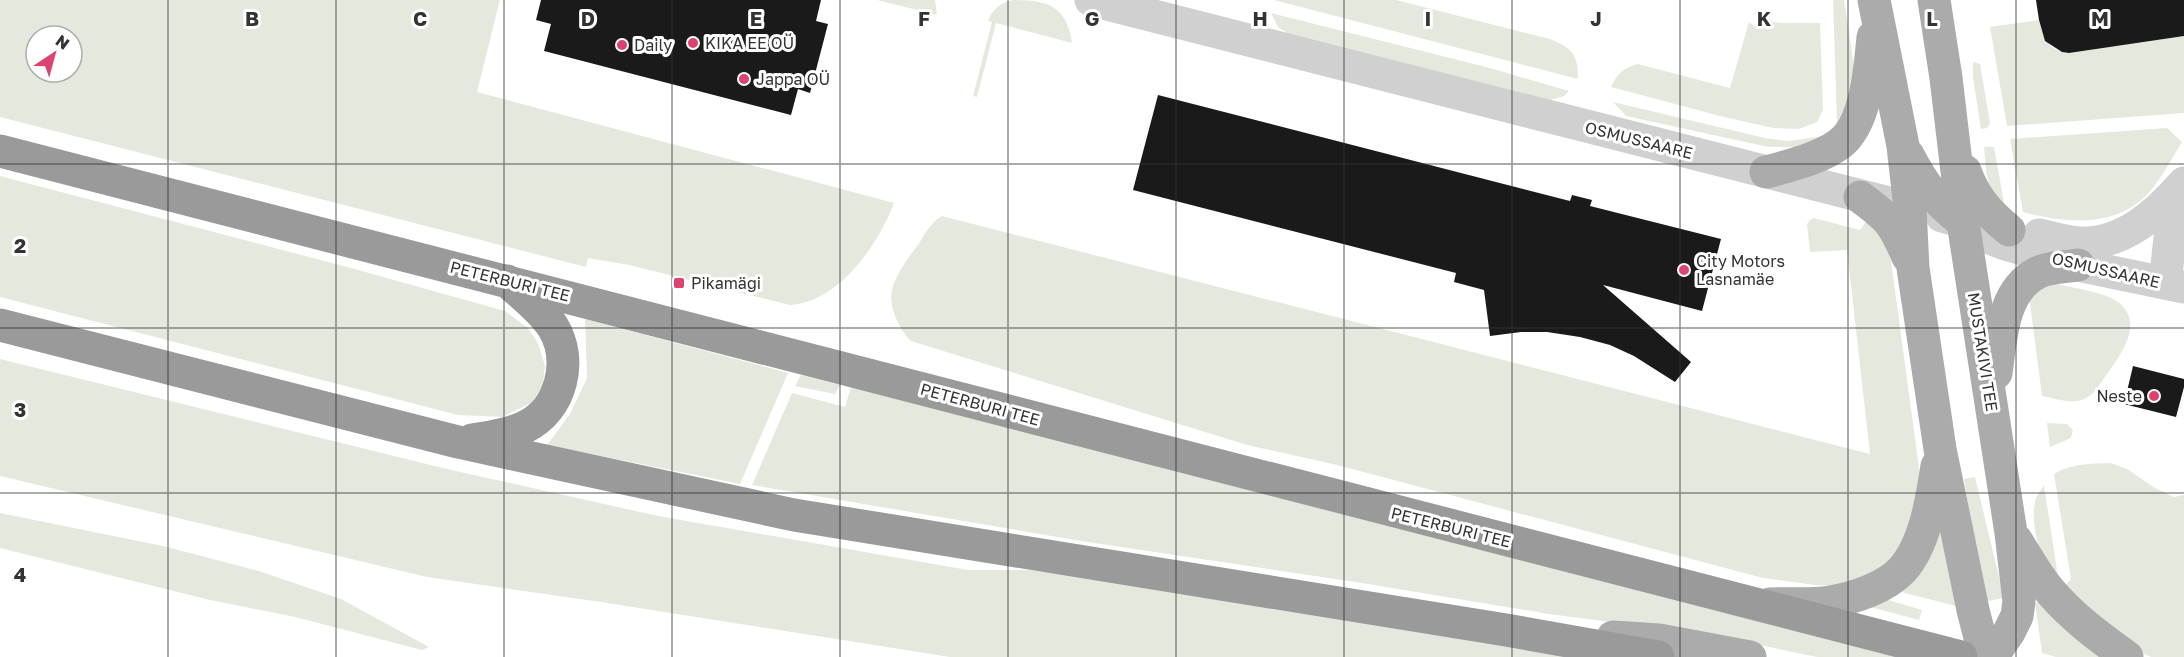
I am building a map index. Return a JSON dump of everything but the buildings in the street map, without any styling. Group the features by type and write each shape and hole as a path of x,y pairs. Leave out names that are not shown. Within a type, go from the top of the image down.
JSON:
{"highway":[{"name":"PETERBURI TEE","path":"0,151 1961,657"},
{"path":"458,442 507,434 528,426 542,415 556,394 563,374 563,350 552,326 506,280"},
{"path":"0,325 458,442 794,516 1506,630 1658,657"}],"main road":[{"name":"MUSTAKIVI TEE","path":"1934,0 1953,139 1953,225 1971,279 2011,533 2042,580 2066,608 2092,633 2127,657"},
{"path":"1875,6 1903,146 1910,208 1913,268 1940,449 1972,609 1985,657"},
{"path":"1766,172 1819,155 1845,139 1860,118 1870,67 1875,6"},
{"path":"1953,139 1971,189 1982,206 2010,230"},
{"path":"1903,146 1922,182 1942,206 1953,225 1934,232 1924,242 1913,268"},
{"path":"1860,197 1886,216 1897,231 1913,268"},
{"path":"1991,404 2002,335 2012,299 2024,282 2038,272 2078,265"},
{"path":"1755,605 1831,602 1880,586 1902,570 1920,540 1933,497 1940,449"},
{"path":"1992,657 2009,633 2017,616 2019,601 2011,533"},
{"path":"1506,630 1659,640 1750,657"}],"street":[{"name":"OSMUSSAARE","path":"1091,0 1910,208 2005,244 2078,265 2174,285"},
{"path":"1953,225 2010,230 2080,243 2100,242 2141,225 2180,188"},
{"path":"2174,285 2180,188"}],"shaded area":[{"path":"0,0 500,0 477,92 894,203 878,236 854,269 825,294 790,305 629,265 588,258 586,267 0,117"},
{"path":"877,0 935,0 937,15"},
{"path":"1013,0 1036,2 1054,8 1066,21 1072,43 996,23 977,97 973,96 992,22 988,21 998,7"},
{"path":"1274,0 1396,0 1550,39 1572,53 1577,63 1578,79"},
{"path":"1833,0 1844,0 1855,73 1854,90 1837,123"},
{"path":"1271,13 1486,67 1569,91 1564,96 1550,100 1287,33 1278,27"},
{"path":"1766,15 1773,22 1820,23 1823,110 1817,122 1799,129 1773,128 1611,87 1622,72 1638,64 1730,88 1749,22 1755,27"},
{"path":"2039,20 2048,43 2056,50 2069,53 2184,36 2184,113 2007,126 1990,27"},
{"path":"1973,62 1980,64 1990,123 1987,128 1981,129 1973,78"},
{"path":"1613,102 1765,138 1788,141 1824,136 1801,147 1768,147 1626,116"},
{"path":"2167,128 2182,142 2152,189 2139,202 2126,210 2112,216 2082,220 2052,218 2023,212 2010,139"},
{"path":"1984,147 1994,147 2004,203 1993,193 1990,186"},
{"path":"0,176 505,311 528,328 538,343 545,366 543,386 531,403 502,417 458,415 0,297"},
{"path":"942,216 1870,454 1847,250 1810,252 1807,224 1814,218 1860,230 1867,220 1889,246 1922,490 1897,558 1850,586 1815,585 1763,578 1337,465 1247,445 911,341 896,318 891,297 892,290 906,261 931,225"},
{"path":"2056,284 2097,293 2112,299 2126,310 2130,319 2130,329 2124,348 2099,386 2082,400 2067,401 2042,396 2029,296 2040,287"},
{"path":"585,319 788,373 740,484 547,445 570,414 587,378"},
{"path":"0,359 447,469 658,516 968,570 1030,570 1219,597 1588,657 950,657 427,577 0,476"},
{"path":"801,375 840,385 835,394 795,386"},
{"path":"851,387 1897,657 1817,657 1711,635 1549,614 1362,583 1081,541 752,485 792,393 845,407"},
{"path":"2047,423 2067,424 2073,430 2071,438 2050,447"},
{"path":"2111,463 2127,469 2155,488 2174,497 2184,495 2184,657 2151,657 2132,648 2064,587 2071,579 2054,474 2074,466"},
{"path":"1975,477 2004,598 1983,602 1964,479"},
{"path":"2044,485 2058,577 2046,562 2035,532 2035,502"},
{"path":"0,513 163,546 259,571 341,599 429,647 422,650 295,617 210,600 0,548"},
{"path":"1941,519 1956,606 1893,590"},
{"path":"1882,598 1922,610 1919,620 1867,606"},
{"path":"2049,599 2109,657 2056,657 2042,653 2035,603"}],"place":[{"name":"KIKA EE OÜ","path":"693,43"},
{"name":"Daily","path":"622,45"},
{"name":"Jappa OÜ","path":"744,79"},
{"name":"City Motors Lasnamäe","path":"1684,270"},
{"name":"Pikamägi","path":"679,283"},
{"name":"Neste","path":"2154,396"}]}
